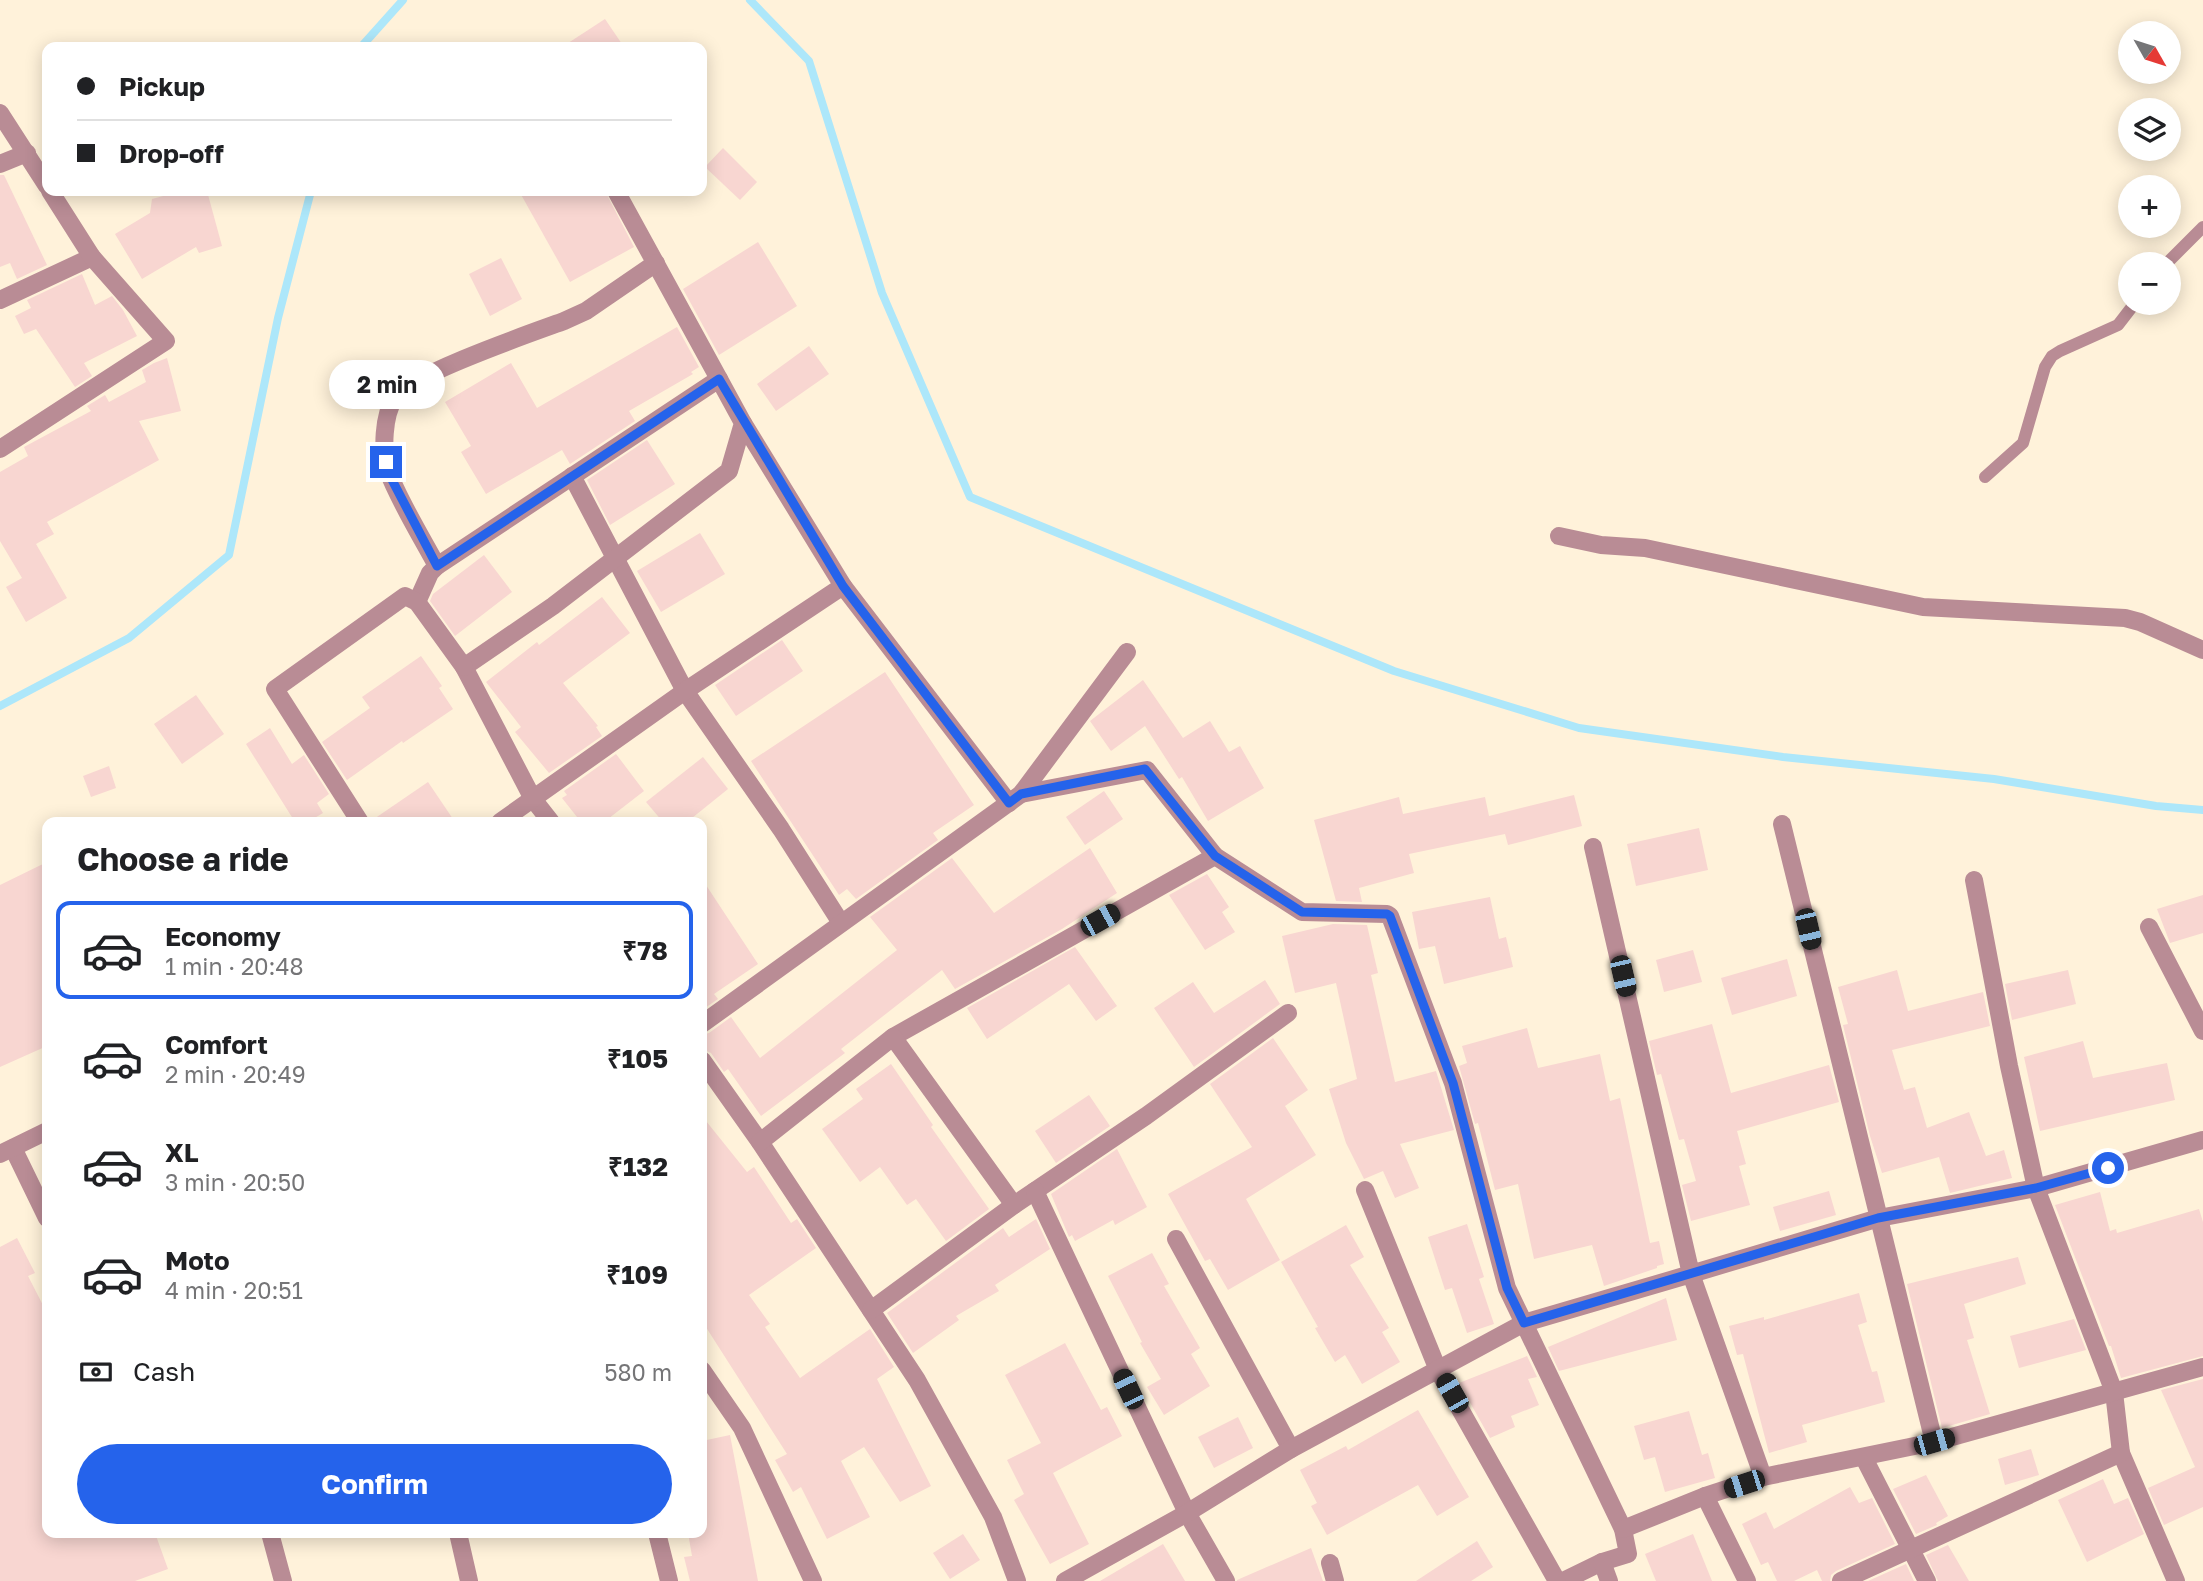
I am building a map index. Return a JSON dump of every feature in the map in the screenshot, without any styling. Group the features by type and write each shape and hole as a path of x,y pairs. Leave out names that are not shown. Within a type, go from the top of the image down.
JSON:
{"street":[{"path":"0,113 42,178"},
{"path":"0,164 27,153"},
{"path":"0,449 166,341 92,257 53,196"},
{"path":"619,196 743,423 843,586 1015,798"},
{"path":"0,300 92,257"},
{"path":"437,566 388,470 385,438 394,398 403,388 429,375 586,311 656,263"},
{"path":"417,602 430,573 437,566 719,379"},
{"path":"464,667 615,559 729,471 743,423"},
{"path":"572,476 685,691 781,829 841,923"},
{"path":"1559,536 1601,545 1645,548 1923,607 2124,618 2140,622 2203,650"},
{"path":"507,817 685,691 843,586"},
{"path":"357,817 275,690 405,596 417,602 464,667 533,799 547,817"},
{"path":"707,1020 1015,798 1126,652"},
{"path":"1015,798 1145,769 1215,856 1302,912 1390,916 1453,1083 1507,1288 1623,1529 1628,1554 1602,1562 1563,1581"},
{"path":"1782,824 1934,1442"},
{"path":"1593,847 1691,1274 1763,1477"},
{"path":"760,1142 893,1037 1215,856"},
{"path":"1974,880 2009,1066 2036,1188 2114,1392 2121,1453 2176,1581"},
{"path":"2149,927 2203,1031"},
{"path":"871,1310 1014,1205 1146,1116 1287,1013"},
{"path":"893,1037 1014,1205"},
{"path":"707,1067 760,1142 917,1380 993,1517 1017,1581"},
{"path":"42,1133 6,1151 42,1210"},
{"path":"1065,1581 1291,1450 1524,1323 1878,1218 2036,1188 2203,1140"},
{"path":"1035,1191 1186,1513 1226,1581"},
{"path":"1364,1191 1438,1370 1557,1581"},
{"path":"1176,1239 1291,1450"},
{"path":"1623,1529 1705,1496 1763,1477 1934,1442 2203,1367"},
{"path":"707,1377 742,1428 813,1581"},
{"path":"1842,1581 2121,1453"},
{"path":"1864,1458 1927,1581"},
{"path":"1705,1496 1747,1581"},
{"path":"271,1538 283,1581"},
{"path":"459,1538 469,1581"},
{"path":"657,1538 669,1581"},
{"path":"1602,1562 1609,1581"},
{"path":"1330,1563 1335,1581"}],"lane":[{"path":"2178,252 2203,227"},
{"path":"1985,477 2024,443 2045,367 2052,356 2118,326 2126,315"}],"building":[{"path":"605,19 621,42 570,42"},
{"path":"723,148 757,182 740,200 707,169 707,165"},
{"path":"0,175 4,175 47,265 17,279 10,263 0,267"},
{"path":"163,196 208,196 222,246 199,253 196,247 142,279 115,234 150,213 152,199"},
{"path":"522,196 608,196 634,247 570,282"},
{"path":"758,242 797,306 719,355 683,289"},
{"path":"501,258 522,299 490,316 469,274"},
{"path":"82,274 95,305 112,296 137,336 84,363 92,376 75,387 36,329 24,334 15,316 31,308 27,300"},
{"path":"677,327 699,367 691,372 693,374 629,411 635,421 570,464 562,450 486,494 461,452 471,446 445,402 511,363 537,408"},
{"path":"809,346 829,374 776,411 757,384"},
{"path":"167,358 181,411 139,421 159,460 47,522 54,534 36,544 67,598 26,622 6,587 22,578 0,541 0,472 28,456 24,447 91,411 87,406 105,395 109,402 146,382 142,370"},
{"path":"647,440 675,484 610,525 587,480"},
{"path":"700,533 725,574 661,612 637,571"},
{"path":"484,555 512,592 455,636 430,601 433,594"},
{"path":"602,597 630,633 563,683 598,726 596,727 602,736 549,773 515,732 521,727 486,682 537,642 539,645"},
{"path":"782,640 803,671 736,716 715,685"},
{"path":"421,656 442,686 439,688 453,709 347,780 322,742 370,708 362,697"},
{"path":"885,672 974,805 933,833 938,840 856,899 847,889 839,895 751,761"},
{"path":"1143,680 1183,738 1210,721 1229,752 1240,746 1264,788 1208,821 1182,777 1179,779 1145,726 1111,751 1090,721"},
{"path":"196,695 224,734 182,764 154,724"},
{"path":"270,728 292,764 304,755 329,794 317,803 323,813 316,817 292,817 246,744"},
{"path":"616,754 644,791 610,817 577,817 562,798 567,795 564,791"},
{"path":"703,757 728,789 693,817 659,817 646,802"},
{"path":"109,766 116,788 91,797 83,776"},
{"path":"428,782 452,817 377,817"},
{"path":"1104,791 1123,819 1085,845 1066,817"},
{"path":"1574,795 1582,826 1508,845 1505,834 1409,854 1414,873 1359,888 1362,902 1336,901 1314,820 1399,797 1403,814 1485,797 1489,816"},
{"path":"1699,828 1708,870 1636,886 1627,844"},
{"path":"1090,848 1117,893 1062,929 955,989 942,970 841,1049 845,1053 761,1116 728,1069 724,1072 707,1051 707,1034 731,1017 760,1058 897,950 870,917 952,858 994,913"},
{"path":"42,864 42,1048 0,1067 0,885"},
{"path":"1207,874 1229,907 1222,912 1235,932 1205,950 1169,895"},
{"path":"707,887 758,964 714,994 718,999 707,1007"},
{"path":"2203,895 2203,933 2170,943 2157,909"},
{"path":"1490,897 1499,939 1506,937 1513,967 1444,984 1435,946 1419,949 1412,912"},
{"path":"1333,924 1367,925 1378,973 1371,975 1395,1082 1436,1071 1454,1130 1400,1144 1419,1188 1395,1198 1383,1171 1364,1179 1346,1143 1329,1089 1357,1079 1336,983 1295,993 1282,936"},
{"path":"1075,947 1117,1006 1096,1021 1069,984 987,1039 967,1008"},
{"path":"1693,950 1702,982 1664,992 1656,960"},
{"path":"1787,959 1797,996 1732,1015 1721,978"},
{"path":"1897,970 1908,1011 1983,992 1990,1026 1892,1050 1904,1090 1915,1087 1927,1128 1969,1112 1986,1156 2004,1150 2012,1178 1950,1193 1939,1157 1882,1173 1870,1136 1843,1025 1848,1024 1838,987"},
{"path":"2068,970 2076,1004 2012,1020 2005,984"},
{"path":"1265,980 1280,1004 1194,1067 1154,1008 1193,982 1214,1013"},
{"path":"1712,1024 1731,1093 1829,1065 1839,1102 1737,1131 1746,1164 1739,1166 1750,1205 1691,1221 1682,1185 1696,1181 1684,1139 1679,1140 1661,1074 1657,1075 1649,1041"},
{"path":"1527,1028 1538,1068 1600,1054 1610,1101 1620,1098 1650,1243 1659,1241 1664,1264 1657,1268 1604,1286 1592,1245 1534,1259 1518,1184 1495,1190 1478,1123 1475,1124 1459,1066 1467,1063 1462,1046"},
{"path":"1273,1038 1308,1090 1285,1106 1316,1155 1246,1199 1280,1260 1228,1290 1210,1259 1205,1261 1168,1194 1252,1147 1210,1084"},
{"path":"2083,1041 2093,1078 2167,1063 2175,1100 2040,1131 2024,1057"},
{"path":"891,1064 933,1125 931,1127 989,1209 946,1241 916,1199 907,1205 880,1167 860,1182 822,1129 863,1099 856,1089"},
{"path":"1089,1095 1110,1126 1056,1163 1035,1131"},
{"path":"707,1122 747,1172 754,1167 791,1223 797,1219 816,1248 749,1295 770,1324 765,1327 800,1378 870,1329 894,1367 877,1379 931,1486 900,1502 864,1447 841,1461 870,1517 827,1539 801,1487 793,1492 775,1460 787,1454 707,1329"},
{"path":"1117,1149 1147,1207 1115,1225 1113,1220 1075,1241 1072,1235 1069,1237 1051,1194"},
{"path":"1829,1191 1836,1215 1780,1231 1773,1207"},
{"path":"2100,1192 2110,1231 2116,1229 2117,1233 2199,1209 2203,1222 2203,1356 2121,1378 2055,1205"},
{"path":"1036,1219 1050,1249 995,1285 999,1291 956,1316 959,1320 913,1353 887,1313 1003,1228 1009,1237"},
{"path":"1467,1224 1484,1277 1479,1279 1494,1324 1467,1333 1452,1288 1445,1290 1428,1237"},
{"path":"1346,1225 1364,1257 1350,1265 1389,1328 1382,1332 1400,1362 1362,1384 1345,1355 1335,1362 1281,1262"},
{"path":"17,1238 35,1273 28,1276 42,1303 42,1538 157,1538 168,1569 135,1581 0,1581 0,1247"},
{"path":"1152,1253 1169,1284 1164,1286 1200,1348 1191,1354 1210,1386 1164,1415 1147,1387 1161,1379 1140,1343 1142,1342 1108,1276"},
{"path":"2018,1257 2026,1284 1964,1304 1974,1338 1967,1340 1990,1414 1942,1428 1907,1284"},
{"path":"1859,1293 1867,1322 1858,1325 1872,1372 1877,1371 1885,1402 1802,1425 1807,1442 1769,1453 1743,1354 1737,1355 1729,1326 1764,1317 1764,1320"},
{"path":"1666,1298 1677,1340 1559,1371 1548,1347"},
{"path":"2074,1319 2086,1350 2019,1368 2010,1336"},
{"path":"1065,1343 1101,1410 1107,1407 1122,1436 1053,1473 1089,1544 1050,1564 1014,1500 1024,1494 1007,1460 1041,1443 1005,1375"},
{"path":"1527,1356 1537,1377 1528,1379 1539,1405 1511,1416 1515,1427 1490,1438 1459,1383"},
{"path":"2203,1379 2203,1507 2164,1525 2148,1488 2195,1467 2161,1390"},
{"path":"1418,1410 1469,1497 1437,1516 1418,1485 1327,1535 1311,1506 1317,1503 1300,1470 1346,1446 1348,1450"},
{"path":"1689,1411 1702,1455 1708,1453 1715,1478 1665,1492 1655,1457 1644,1460 1634,1426"},
{"path":"1238,1417 1253,1448 1214,1468 1198,1437"},
{"path":"730,1435 758,1581 690,1581 684,1557 692,1556 689,1538 707,1538 707,1440"},
{"path":"2031,1449 2039,1475 2005,1485 1998,1459"},
{"path":"1926,1475 1948,1516 1936,1523 1937,1525 1916,1534 1893,1489"},
{"path":"2103,1479 2114,1504 2128,1498 2144,1534 2087,1562 2058,1500"},
{"path":"1850,1487 1859,1503 1872,1498 1895,1544 1836,1571 1831,1575 1830,1581 1822,1581 1817,1570 1794,1581 1777,1581 1768,1562 1761,1565 1742,1524 1766,1512 1774,1529"},
{"path":"963,1534 980,1560 950,1579 933,1553"},
{"path":"1693,1534 1712,1581 1656,1581 1645,1554"},
{"path":"1477,1541 1493,1567 1471,1581 1416,1581"},
{"path":"1163,1544 1185,1581 1100,1581"},
{"path":"1948,1545 1969,1581 1938,1581 1926,1555"},
{"path":"1311,1548 1323,1581 1237,1581 1237,1580"},
{"path":"1906,1564 1914,1581 1868,1581"}],"waterway":[{"path":"365,42 403,0"},
{"path":"750,0 809,61 882,293 970,497 1394,671 1579,728 1783,757 1994,779 2156,806 2203,810"},
{"path":"0,706 129,638 229,555 278,318 310,196"}],"route":[{"path":"386,462 391,478 437,566 719,379 843,586 1009,803 1021,794 1145,769 1215,856 1302,912 1390,916 1453,1083 1507,1288 1524,1323 1878,1218 2036,1188 2108,1168"}]}
